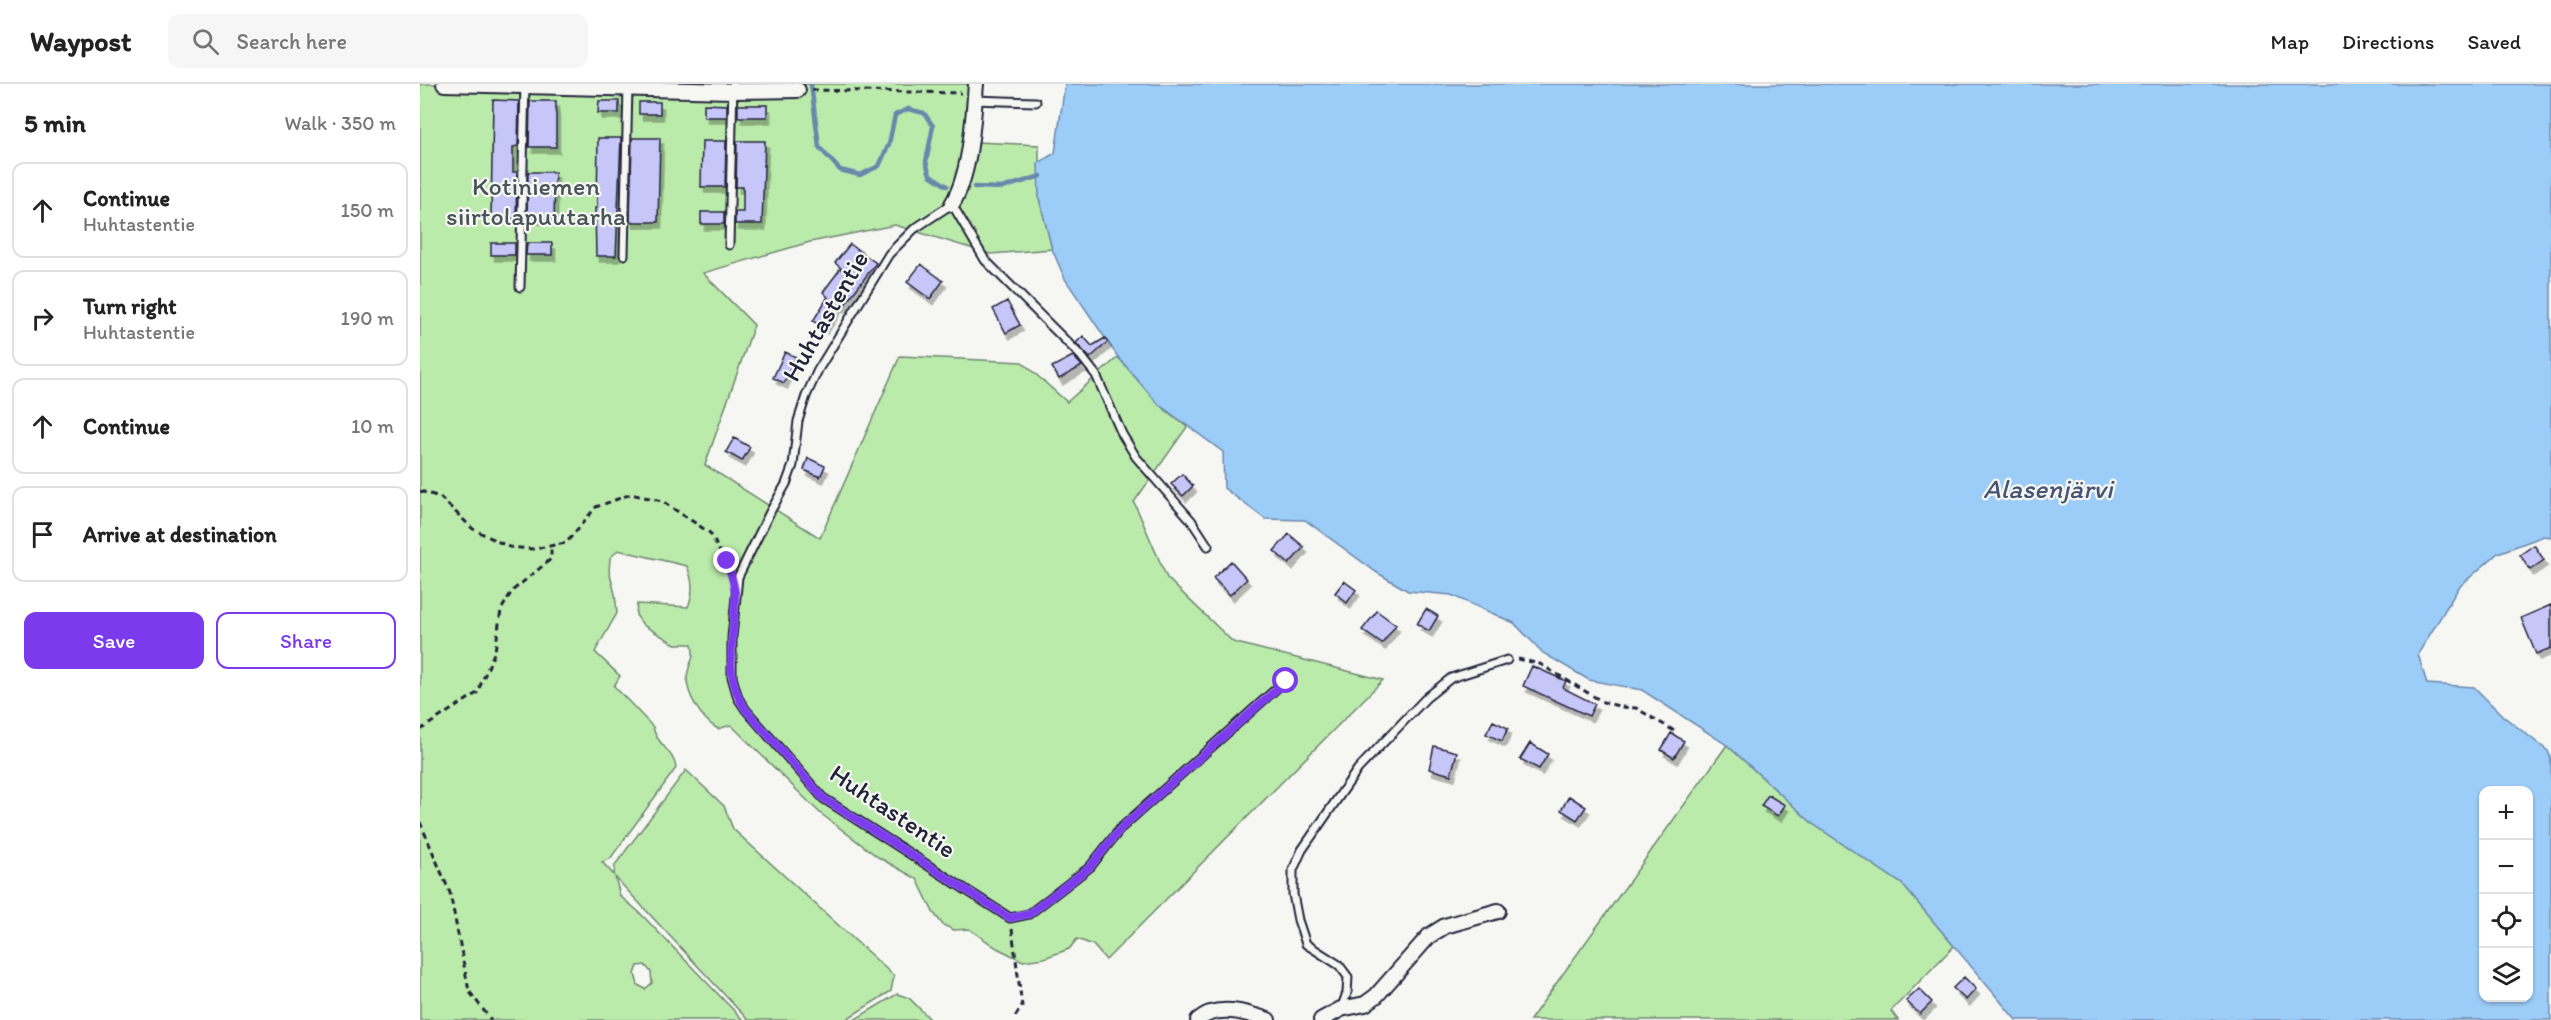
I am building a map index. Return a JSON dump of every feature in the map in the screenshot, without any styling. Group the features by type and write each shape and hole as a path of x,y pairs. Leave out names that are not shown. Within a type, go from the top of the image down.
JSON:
{"street":[{"path":"444,84 733,87 798,90"},
{"path":"952,204 960,191 975,92"},
{"path":"1321,1020 1341,1009 1365,1004 1376,996 1430,936 1445,926 1498,911"},
{"path":"1198,1020 1202,1016 1221,1011 1239,1012 1268,1020"}],"lane":[{"path":"519,287 525,85"},
{"path":"624,255 628,86"},
{"path":"729,245 733,87"},
{"path":"975,92 1036,102"},
{"path":"952,204 985,261 1081,356 1096,375 1122,434 1136,457 1191,520 1208,546"},
{"name":"Huhtastentie","path":"952,204 914,229 889,254 818,370 806,396 798,421 793,465 786,484 742,567 735,592 732,637 734,689 746,710 766,735 823,798 1010,918"},
{"path":"1341,1009 1347,993 1348,977 1339,965 1306,944 1298,920 1293,894 1293,870 1302,850 1358,769 1426,698 1451,678 1507,660"},
{"path":"1010,918 1029,914 1090,867 1121,828 1286,681"}],"path":[{"path":"823,90 975,92"},
{"path":"420,491 440,497 473,529 509,547 533,549 566,543 596,507 630,494 662,501 710,532 727,561 735,592"},
{"path":"420,730 477,693 495,651 501,610 512,591 551,559 551,546"},
{"path":"1507,660 1524,659 1540,664 1603,702 1636,708 1676,732"},
{"path":"420,822 450,893 469,991 491,1020"},
{"path":"1010,918 1022,1006 1013,1020"}],"green space":[{"name":"Kotiniemen siirtolapuutarha","path":"420,84 980,84 976,142 1039,145 1039,198 1052,249 990,254 895,225 810,242 703,273 754,325 705,465 820,538 900,356 1022,362 1067,402 1118,357 1158,404 1187,427 1134,502 1167,578 1233,642 1383,680 1106,960 1093,945 1077,939 1069,949 1044,958 1023,961 997,948 969,929 954,930 943,925 933,912 917,879 878,857 820,813 731,725 718,729 706,719 695,705 688,688 688,672 693,657 692,644 675,644 643,625 636,615 637,604 688,607 692,587 687,566 618,550 610,558 609,571 617,613 595,652 620,676 614,686 653,727 675,762 676,768 610,859 602,862 614,875 615,865 686,770 724,806 733,829 894,976 891,991 845,1020 748,1020 615,877 620,896 638,911 743,1020 420,1020","holes":["645,965 651,972 652,983 645,989 638,985 635,974 638,966"]},
{"path":"1727,745 1813,824 1902,884 1954,946 1891,1011 1898,1020 1530,1020"},
{"path":"897,994 909,998 931,1020 854,1020"}],"water":[{"name":"Alasenjärvi","path":"1065,84 2551,84 2551,537 2544,536 2498,553 2459,587 2418,654 2427,684 2474,687 2503,716 2548,751 2551,759 2551,1020 2016,1020 1902,884 1813,824 1727,745 1642,690 1589,680 1543,653 1514,623 1451,595 1408,591 1376,572 1305,520 1265,519 1224,488 1223,452 1158,404 1118,357 1065,279 1052,249 1039,198 1038,163 1055,153"}],"building":[{"path":"493,100 519,101 518,146 513,147 513,172 517,172 516,218 491,218"},
{"path":"530,101 556,101 556,147 529,147"},
{"path":"599,101 619,101 619,113 598,113"},
{"path":"639,102 660,102 660,114 639,114"},
{"path":"704,104 727,105 727,117 704,117"},
{"path":"738,105 767,105 767,117 738,117"},
{"path":"598,138 621,138 616,256 596,256 595,208 597,208"},
{"path":"632,138 660,138 658,222 630,222"},
{"path":"702,141 726,141 725,187 701,187"},
{"path":"737,141 765,141 762,224 735,224 735,212 743,212 743,187 736,187"},
{"path":"528,172 555,172 554,219 527,218"},
{"path":"701,212 724,212 724,224 701,224"},
{"path":"491,243 515,243 515,255 491,255"},
{"path":"527,243 552,243 552,255 526,255"},
{"path":"850,244 876,263 843,307 839,305 824,328 813,321 828,297 823,292 841,268 835,263"},
{"path":"921,264 943,281 930,299 907,282"},
{"path":"1007,301 1020,325 1006,333 993,309"},
{"path":"1083,336 1092,346 1105,338 1108,342 1090,358 1076,343"},
{"path":"785,352 796,357 784,383 773,378"},
{"path":"1073,356 1082,366 1059,379 1052,367"},
{"path":"734,438 750,447 742,461 726,452"},
{"path":"808,458 825,466 820,477 804,470"},
{"path":"1182,474 1193,486 1183,496 1171,484"},
{"path":"1289,534 1304,547 1289,564 1274,551"},
{"path":"2534,545 2544,560 2530,570 2520,555"},
{"path":"1231,561 1247,579 1230,595 1213,578"},
{"path":"1344,581 1356,590 1347,603 1335,593"},
{"path":"2551,605 2551,648 2536,654 2521,618"},
{"path":"1426,609 1438,616 1429,631 1417,624"},
{"path":"1377,611 1396,625 1382,644 1362,630"},
{"path":"1532,666 1566,681 1563,688 1595,704 1589,716 1523,686"},
{"path":"1493,721 1508,728 1502,741 1486,734"},
{"path":"1671,733 1684,741 1674,758 1661,750"},
{"path":"1530,743 1548,754 1539,769 1520,759"},
{"path":"1434,746 1457,752 1451,775 1429,769"},
{"path":"1768,795 1785,805 1778,816 1761,806"},
{"path":"1569,796 1586,807 1577,820 1561,810"},
{"path":"1964,977 1976,989 1966,1000 1953,988"},
{"path":"1919,989 1932,1002 1920,1014 1906,1001"}],"waterway":[{"path":"811,84 819,147 840,170 860,175 879,166 889,144 895,115 908,109 924,113 933,126 926,162 930,175 947,186"},
{"path":"974,187 1002,188 1041,176"}],"route":[{"path":"727,561 735,592 732,677 734,689 746,710 823,798 1010,918 1029,914 1090,867 1121,828 1286,681"}]}
